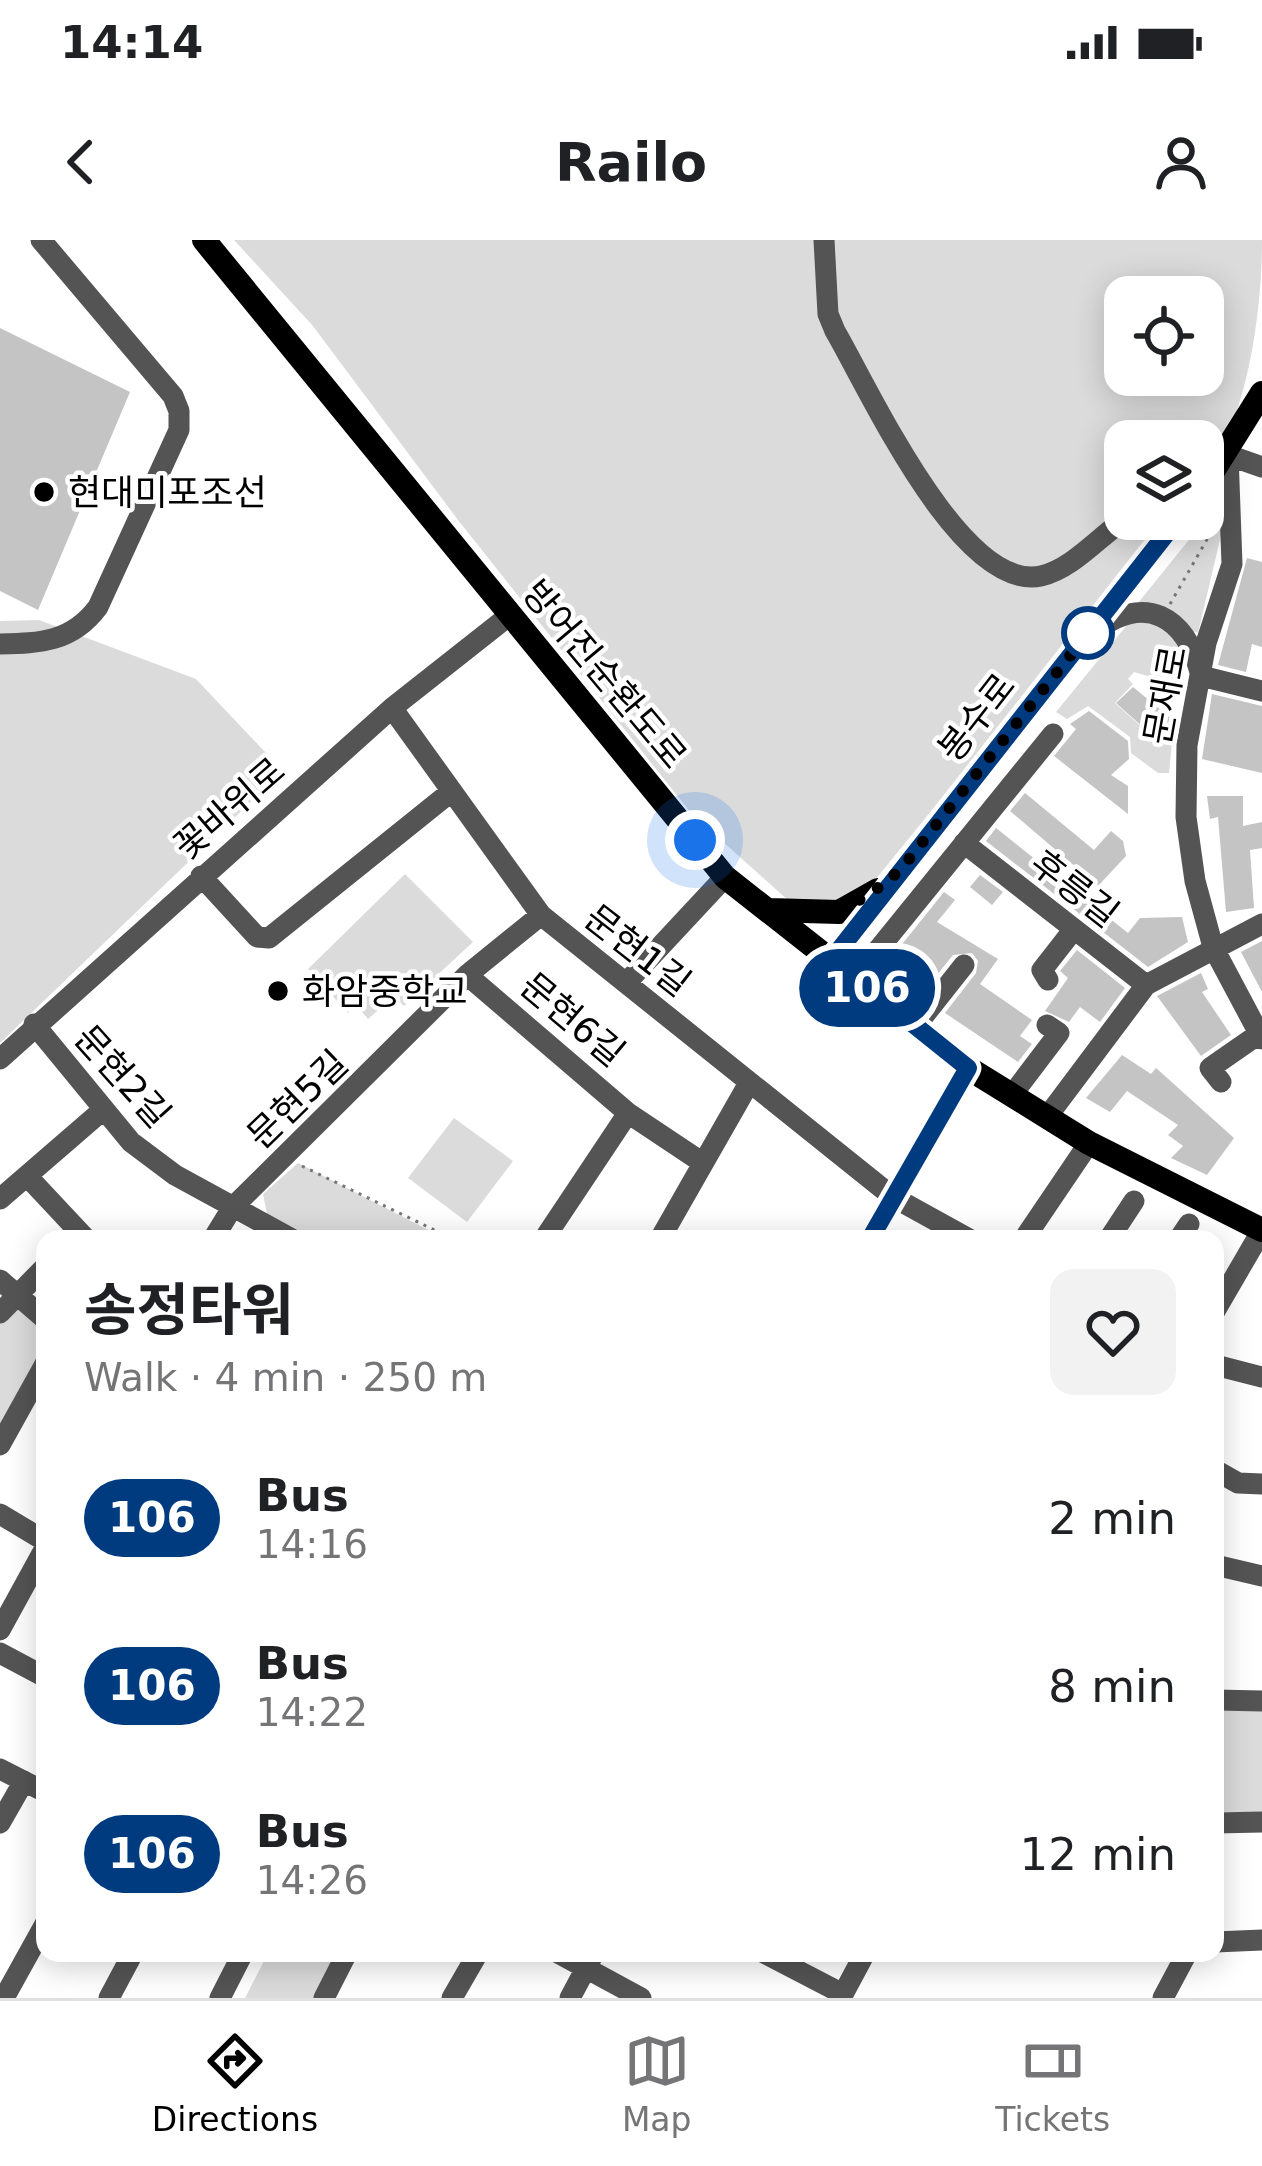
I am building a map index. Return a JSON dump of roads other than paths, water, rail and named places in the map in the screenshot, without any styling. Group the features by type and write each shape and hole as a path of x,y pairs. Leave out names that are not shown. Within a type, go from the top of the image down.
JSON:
{"main road":[{"name":"방어진순환도로","path":"204,240 725,877 968,1068 1089,1142 1262,1230"},
{"path":"1224,459 1262,393"},
{"name":"봉수로","path":"832,959 1161,540"},
{"path":"768,910 838,912 869,898 902,868"}],"street":[{"path":"0,644 44,644 84,626 98,607 178,430 173,396 40,240"},
{"path":"824,240 828,314 835,331 948,521 984,560 1018,576 1039,576 1060,568 1104,535"},
{"path":"1228,454 1262,467"},
{"name":"문재로","path":"1228,454 1232,564 1187,746 1186,818 1195,881 1213,947 1261,1036"},
{"path":"1076,648 1108,621 1129,613 1163,616 1182,628 1193,645 1201,676 1262,691"},
{"name":"꽃바위로","path":"0,1059 392,708 510,615"},
{"name":"문현1길","path":"392,708 541,915 893,1197 953,1230"},
{"path":"855,978 1053,734"},
{"path":"201,876 257,938 269,938 452,791"},
{"name":"후릉길","path":"964,843 1146,985"},
{"path":"628,981 725,877"},
{"name":"문현5길","path":"219,1230 232,1208 466,975 541,915"},
{"path":"1047,1117 1146,985 1262,924"},
{"path":"1048,980 1042,970 1074,929"},
{"path":"915,1027 964,965"},
{"name":"문현6길","path":"466,975 628,1113 550,1230"},
{"name":"문현2길","path":"34,1024 131,1142 275,1230"},
{"path":"1012,1095 1059,1033 1047,1025"},
{"path":"1221,1082 1210,1067 1261,1036"},
{"path":"875,1230 968,1068"},
{"path":"665,1230 749,1083"},
{"path":"0,1199 104,1109"},
{"path":"628,1113 703,1163"},
{"path":"1030,1230 1089,1142"},
{"path":"27,1176 75,1230"},
{"path":"1114,1230 1134,1201"},
{"path":"1224,1295 1262,1230"},
{"path":"36,1274 5,1296 36,1314"},
{"path":"1224,1367 1262,1377"},
{"path":"0,1445 36,1380"},
{"path":"1224,1475 1238,1483 1262,1484"},
{"path":"0,1514 36,1539"},
{"path":"0,1630 36,1562"},
{"path":"1224,1567 1262,1576"},
{"path":"0,1653 36,1672"},
{"path":"1224,1700 1262,1701"},
{"path":"0,1769 36,1787"},
{"path":"0,1822 24,1781"},
{"path":"1224,1823 1262,1822"},
{"path":"4,1998 36,1940"},
{"path":"1224,1942 1262,1940"},
{"path":"110,1998 129,1962"},
{"path":"220,1998 239,1962"},
{"path":"324,1998 340,1962"},
{"path":"452,1998 473,1962"},
{"path":"570,1998 589,1962"},
{"path":"593,1962 641,1998"},
{"path":"785,1962 842,1996 861,1962"},
{"path":"1182,1962 1166,1993 1191,1998"}],"place":[{"name":"현대미포조선","path":"44,492"},
{"name":"화암중학교","path":"278,991"}]}
